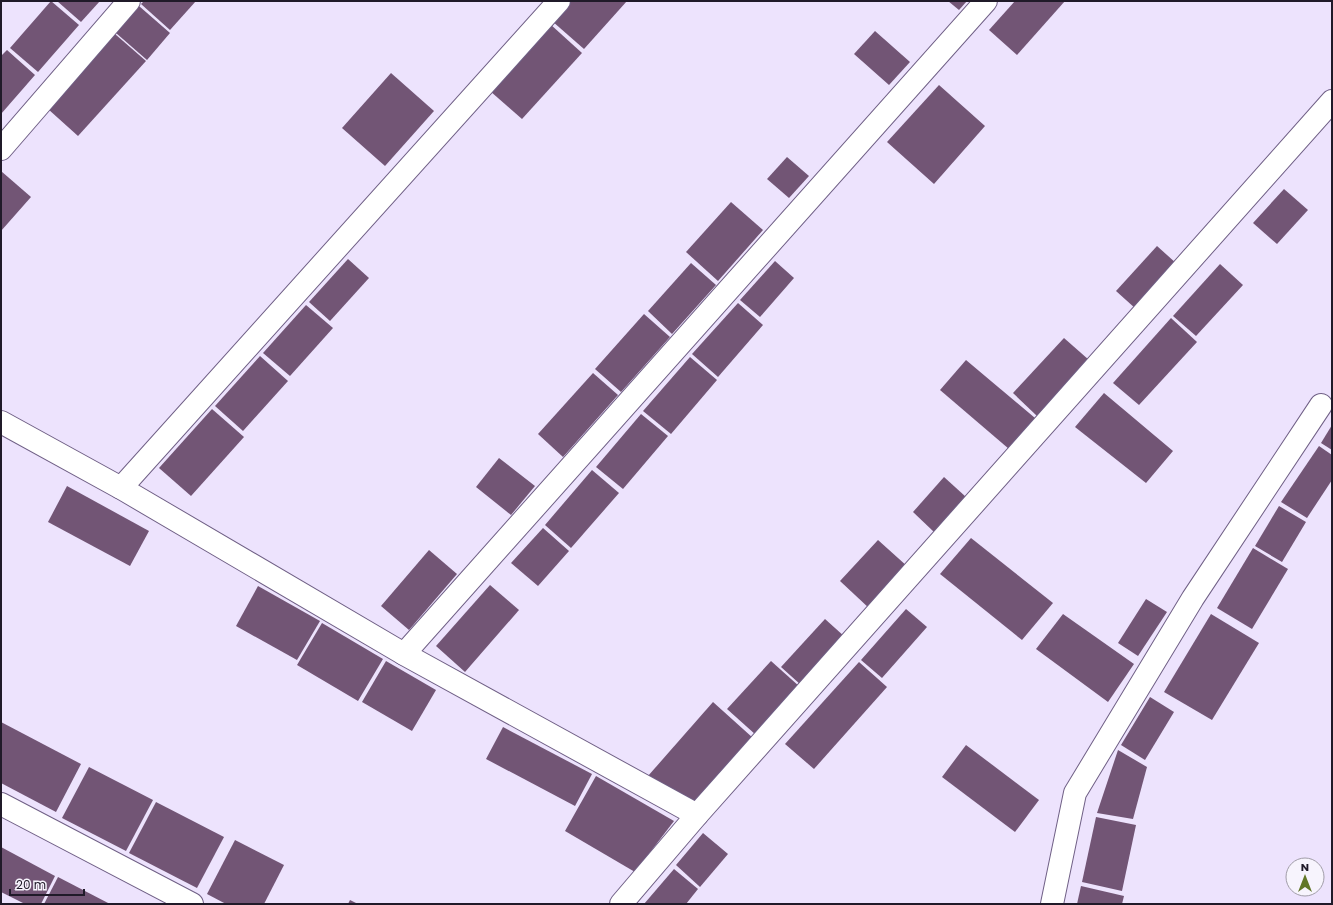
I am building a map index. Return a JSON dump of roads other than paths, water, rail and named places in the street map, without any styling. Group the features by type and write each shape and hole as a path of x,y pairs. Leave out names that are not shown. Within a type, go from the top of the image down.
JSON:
{"street":[{"path":"1,149 129,1"},
{"path":"121,488 559,1"},
{"path":"404,654 986,1"},
{"path":"621,904 697,815 1332,101"},
{"path":"1052,904 1075,793 1193,598 1321,405"},
{"path":"1,422 121,488 404,654 697,815"},
{"path":"1,804 192,904"}]}
